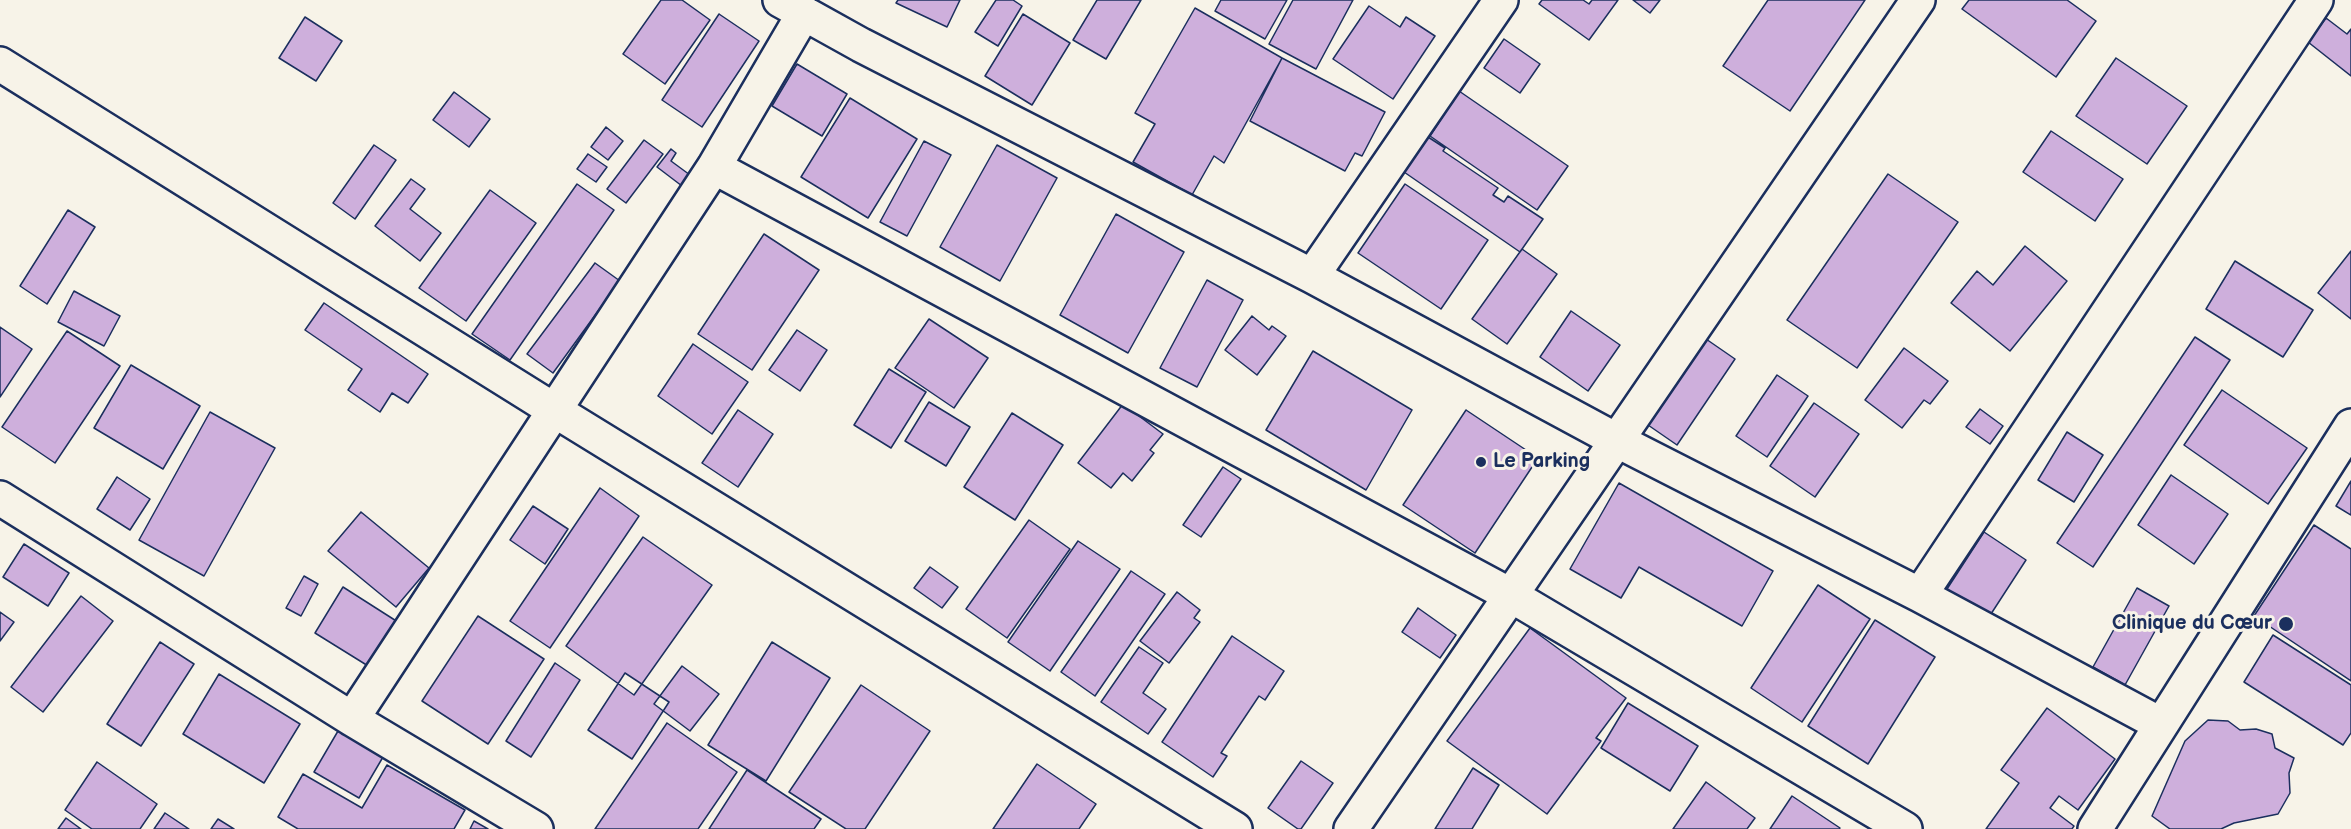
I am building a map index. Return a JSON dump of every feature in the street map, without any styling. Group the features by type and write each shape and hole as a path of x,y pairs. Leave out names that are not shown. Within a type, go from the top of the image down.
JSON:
{"street":[{"path":"1312,276 1501,0"},
{"path":"1351,829 1918,0"},
{"path":"1920,596 2316,0"},
{"path":"352,719 714,167 792,7 1312,276 1616,440 1920,596 2160,724"},
{"path":"0,64 554,410 1234,829"},
{"path":"714,167 1512,596 1905,829"},
{"path":"2095,829 2351,426"},
{"path":"0,498 352,719 536,829"}],"building":[{"path":"661,0 682,0 710,20 665,84 623,54"},
{"path":"898,0 960,0 947,27 896,3"},
{"path":"996,0 1013,0 1022,6 998,46 975,32"},
{"path":"1097,0 1141,0 1106,59 1073,40"},
{"path":"1221,0 1287,0 1265,39 1215,11"},
{"path":"1293,0 1353,0 1316,69 1269,44"},
{"path":"1542,0 1583,0 1589,4 1592,0 1618,0 1589,40 1539,4"},
{"path":"1633,0 1660,0 1650,13"},
{"path":"1768,0 1865,0 1790,111 1723,66"},
{"path":"1969,0 2067,0 2096,21 2056,77 1962,9"},
{"path":"1369,6 1400,27 1406,17 1435,36 1393,99 1333,59"},
{"path":"1195,8 1282,58 1224,163 1214,156 1192,195 1133,162 1155,124 1135,113"},
{"path":"719,14 759,41 702,127 662,100"},
{"path":"1023,14 1070,43 1032,105 985,76"},
{"path":"305,17 342,41 316,81 279,58"},
{"path":"2326,18 2347,34 2351,29 2351,76 2308,42"},
{"path":"1504,39 1540,64 1520,93 1484,68"},
{"path":"1282,58 1385,112 1362,156 1355,153 1345,171 1250,121"},
{"path":"2116,58 2187,106 2147,164 2076,116"},
{"path":"797,64 847,94 822,136 772,106"},
{"path":"1459,91 1568,166 1537,210 1430,136"},
{"path":"454,92 490,119 469,147 433,120"},
{"path":"850,98 917,139 868,218 801,177"},
{"path":"606,127 623,141 608,160 591,147"},
{"path":"2051,131 2123,179 2095,221 2023,172"},
{"path":"1428,137 1445,148 1443,151 1498,188 1493,195 1504,202 1508,196 1543,219 1520,252 1404,172"},
{"path":"644,140 663,154 626,203 607,189"},
{"path":"924,141 951,155 907,236 880,222"},
{"path":"374,145 396,160 355,219 333,203"},
{"path":"997,145 1057,178 1000,281 940,247"},
{"path":"671,149 676,153 671,161 690,175 682,186 657,167"},
{"path":"588,154 607,167 596,182 577,169"},
{"path":"1888,174 1958,222 1857,368 1787,320"},
{"path":"411,179 425,189 410,209 441,233 420,261 375,226"},
{"path":"577,184 614,210 510,360 472,334"},
{"path":"1405,184 1488,240 1441,309 1358,253"},
{"path":"490,190 536,223 466,321 419,288"},
{"path":"68,210 95,227 47,304 20,286"},
{"path":"1116,214 1184,252 1128,353 1060,315"},
{"path":"764,234 819,270 752,370 698,334"},
{"path":"2025,246 2067,281 2010,351 1951,303 1977,271 1993,285"},
{"path":"1522,249 1557,274 1507,344 1472,319"},
{"path":"2351,251 2351,319 2318,293"},
{"path":"2235,261 2313,310 2283,357 2206,309"},
{"path":"595,263 620,281 553,373 527,354"},
{"path":"1207,280 1243,300 1197,387 1160,368"},
{"path":"74,291 120,316 104,346 58,322"},
{"path":"324,303 428,374 408,403 392,393 380,412 348,390 362,369 305,330"},
{"path":"1571,311 1620,345 1588,391 1540,357"},
{"path":"1252,316 1269,330 1272,326 1286,336 1257,375 1225,350"},
{"path":"929,319 988,358 954,408 895,368"},
{"path":"0,327 32,349 0,397"},
{"path":"797,330 827,350 800,391 769,370"},
{"path":"67,331 120,366 55,463 2,427"},
{"path":"2195,337 2230,360 2093,567 2057,543"},
{"path":"1706,339 1735,359 1677,445 1648,425"},
{"path":"693,344 748,382 712,434 658,396"},
{"path":"1904,348 1948,381 1930,404 1924,400 1902,428 1865,400"},
{"path":"1313,351 1412,410 1366,490 1266,430"},
{"path":"131,365 200,406 163,469 94,428"},
{"path":"889,369 926,392 891,448 854,425"},
{"path":"1777,375 1808,396 1767,457 1736,436"},
{"path":"2222,390 2307,448 2268,504 2184,445"},
{"path":"929,402 970,427 946,466 905,441"},
{"path":"1814,403 1859,434 1815,497 1770,466"},
{"path":"1123,404 1163,434 1150,450 1154,453 1132,481 1123,473 1111,488 1078,463"},
{"path":"1980,409 2003,426 1990,444 1966,427"},
{"path":"738,410 773,434 738,487 702,463"},
{"path":"1466,410 1538,458 1475,553 1403,505"},
{"path":"210,412 275,448 204,576 139,540"},
{"path":"1012,413 1063,445 1015,520 964,487"},
{"path":"2067,432 2103,455 2074,502 2038,480"},
{"path":"1223,467 1241,479 1201,537 1183,525"},
{"path":"2171,475 2228,514 2194,564 2138,525"},
{"path":"117,477 150,499 130,530 97,509"},
{"path":"2351,481 2351,515 2336,506"},
{"path":"1619,483 1773,571 1742,626 1639,567 1621,598 1570,569"},
{"path":"600,488 639,516 550,648 510,621"},
{"path":"533,506 568,529 545,564 510,540"},
{"path":"361,512 429,568 396,607 328,551"},
{"path":"1029,520 1070,549 1007,638 966,609"},
{"path":"2314,525 2351,549 2351,681 2254,616"},
{"path":"1984,532 2026,560 1989,617 1947,589"},
{"path":"643,537 712,585 634,695 566,646"},
{"path":"1078,541 1120,569 1050,671 1008,642"},
{"path":"24,544 69,573 48,606 3,577"},
{"path":"930,567 958,587 942,608 914,588"},
{"path":"1131,571 1165,594 1095,696 1061,672"},
{"path":"304,576 318,584 301,616 286,608"},
{"path":"1818,585 1870,619 1802,722 1751,688"},
{"path":"343,587 401,624 373,669 315,633"},
{"path":"2137,588 2169,606 2125,685 2093,667"},
{"path":"1177,592 1200,610 1194,618 1200,622 1169,663 1140,641"},
{"path":"81,596 113,621 43,712 11,687"},
{"path":"1418,608 1456,635 1440,658 1402,632"},
{"path":"0,612 14,622 0,641"},
{"path":"478,616 544,659 488,744 422,701"},
{"path":"1875,620 1935,657 1868,764 1808,726"},
{"path":"1530,628 1626,698 1596,738 1601,741 1547,814 1447,741"},
{"path":"2273,635 2351,685 2351,733 2343,745 2244,682"},
{"path":"1232,636 1284,671 1265,700 1259,696 1221,753 1227,756 1213,777 1162,742"},
{"path":"160,642 194,664 141,746 107,724"},
{"path":"772,642 830,678 766,781 708,745"},
{"path":"1139,647 1163,663 1143,693 1166,709 1148,734 1101,702"},
{"path":"555,663 580,680 531,757 506,741"},
{"path":"682,666 719,694 690,731 654,704"},
{"path":"625,673 669,702 632,759 588,730"},
{"path":"219,674 300,724 264,783 183,734"},
{"path":"861,685 930,731 865,829 846,829 789,792"},
{"path":"1628,703 1698,746 1670,791 1601,748"},
{"path":"2047,708 2115,759 2078,810 2059,796 2050,808 2074,826 2072,829 1986,829 2019,783 2001,770"},
{"path":"2208,720 2228,721 2240,730 2256,729 2272,734 2275,748 2294,758 2289,773 2290,793 2278,814 2234,823 2221,829 2170,829 2152,816 2185,741"},
{"path":"667,723 737,772 698,829 595,829"},
{"path":"338,731 383,757 359,798 314,772"},
{"path":"1301,761 1333,783 1301,829 1298,829 1268,808"},
{"path":"97,762 157,804 140,829 92,829 65,810"},
{"path":"1037,764 1096,804 1079,829 993,829"},
{"path":"387,765 465,810 454,829 298,829 278,817 303,774 362,808"},
{"path":"1473,768 1499,785 1472,829 1435,829"},
{"path":"747,770 821,819 814,829 709,829"},
{"path":"1706,782 1755,818 1747,829 1673,829"},
{"path":"1792,796 1840,828 1770,829"},
{"path":"165,813 189,829 154,829"},
{"path":"66,818 81,829 58,829"},
{"path":"218,819 234,829 211,829"},
{"path":"474,821 488,829 470,829"}],"place":[{"name":"Le Parking","path":"1481,462"},
{"name":"Clinique du Cœur","path":"2286,624"}]}
